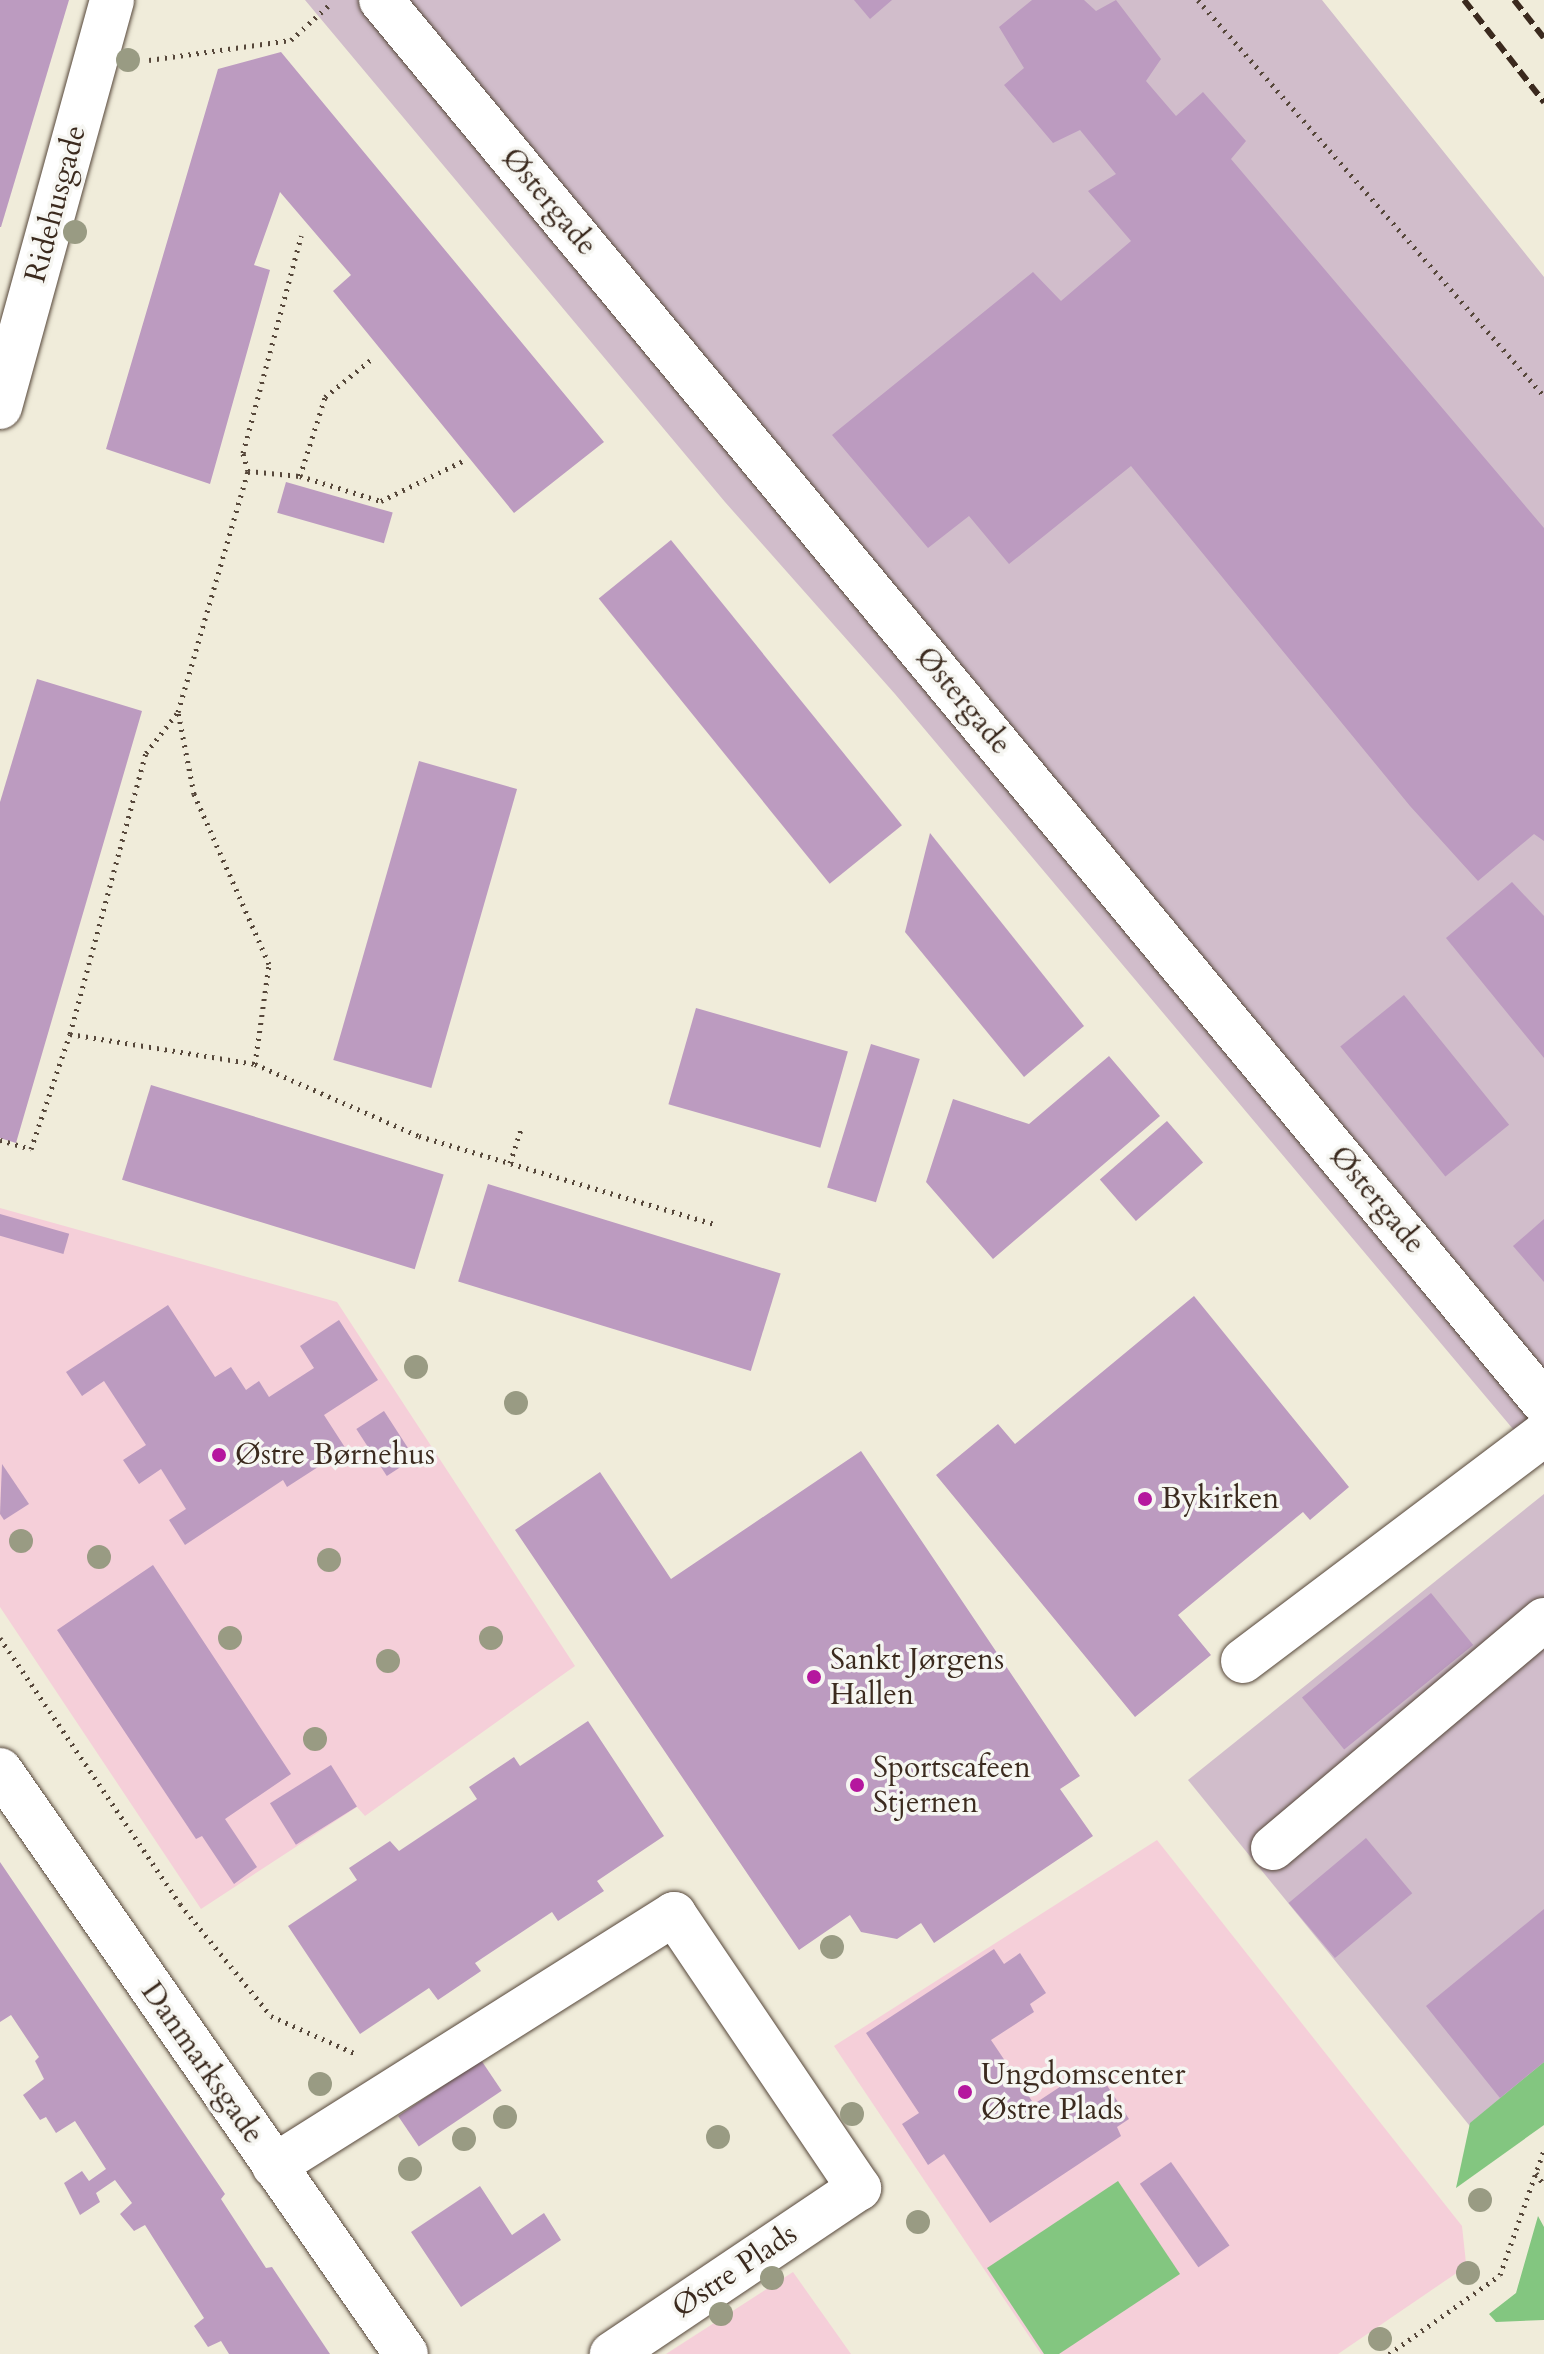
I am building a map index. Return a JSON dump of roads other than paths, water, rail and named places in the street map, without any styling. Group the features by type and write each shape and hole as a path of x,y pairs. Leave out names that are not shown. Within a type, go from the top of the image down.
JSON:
{"street":[{"name":"Ridehusgade","path":"0,407 112,0"},
{"name":"Østergade","path":"381,0 1544,1403"},
{"path":"1243,1661 1544,1434"},
{"path":"1273,1848 1544,1620"},
{"name":"Danmarksgade","path":"0,1770 406,2354"},
{"name":"Østre Plads","path":"274,2166 674,1914 859,2188 612,2354"}],"railway":[{"path":"1464,0 1544,102"},
{"path":"1514,0 1544,38"}],"place":[{"name":"Østre Børnehus","path":"219,1455"},
{"name":"Bykirken","path":"1145,1499"},
{"name":"Sankt Jørgens Hallen","path":"814,1677"},
{"name":"Sportscafeen Stjernen","path":"857,1785"},
{"name":"Ungdomscenter Østre Plads","path":"965,2092"}]}
